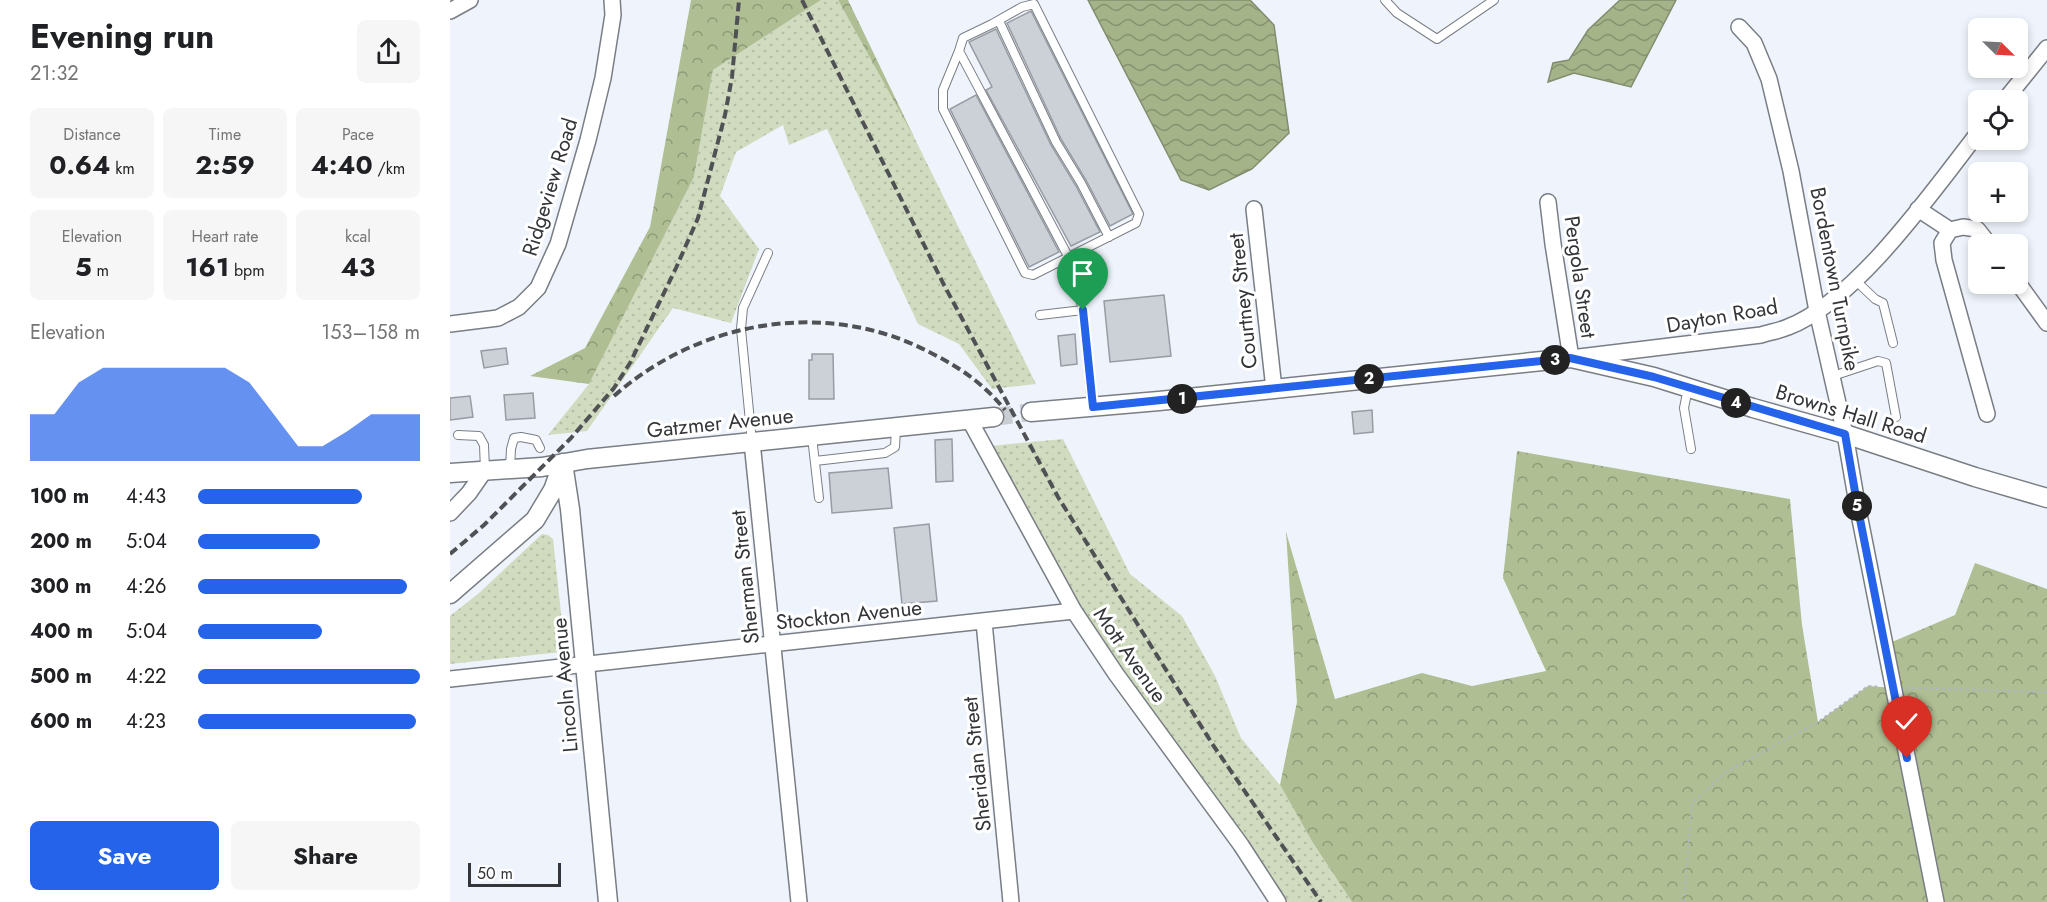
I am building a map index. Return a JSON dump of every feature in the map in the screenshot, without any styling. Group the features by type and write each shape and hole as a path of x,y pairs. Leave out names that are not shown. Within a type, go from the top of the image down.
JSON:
{"street":[{"path":"450,11 470,0"},
{"name":"Ridgeview Road","path":"450,324 498,318 519,307 538,288 558,244 588,140 603,78 613,15 612,0"},
{"name":"Bordentown Turnpike","path":"1738,27 1754,43 1768,79 1791,171 1936,902"},
{"path":"2013,90 2047,48"},
{"name":"Dayton Road","path":"1570,358 1761,335 1789,327 1836,298 1883,250 1968,146"},
{"name":"Pergola Street","path":"1548,202 1570,358"},
{"name":"Courtney Street","path":"1254,209 1274,389"},
{"path":"1918,209 1950,230"},
{"path":"1981,234 1977,229 1963,227 1950,230 1942,243 1944,260 1987,414"},
{"path":"2026,294 2047,323"},
{"path":"1031,412 1570,358"},
{"name":"Browns Hall Road","path":"1570,358 1654,377 2047,498"},
{"name":"Gatzmer Avenue","path":"450,474 563,464 587,459 994,417"},
{"name":"Mott Avenue","path":"969,419 1074,611 1116,674 1241,845 1278,902"},
{"name":"Sherman Street","path":"752,442 799,902"},
{"path":"450,594 535,520 553,490 563,464"},
{"name":"Lincoln Avenue","path":"563,464 586,665 608,902"},
{"path":"450,513 469,493 484,470"},
{"name":"Stockton Avenue","path":"450,679 1074,611"},
{"name":"Sheridan Street","path":"984,622 1011,902"}],"lane":[{"path":"1385,0 1397,13 1437,39 1494,0"},
{"path":"1035,4 1139,214 1136,223 1033,275 1025,273 943,109 943,90 959,51 963,38 1022,7 1035,4"},
{"path":"999,21 1056,142 1081,183 1109,237"},
{"path":"959,51 1069,258 1083,310 1093,407"},
{"name":"Sherman Street","path":"752,442 741,329 743,308 768,253"},
{"path":"1854,279 1875,300 1883,303 1893,343"},
{"path":"1040,315 1083,310"},
{"path":"1833,376 1878,361 1886,363 1896,417"},
{"path":"1688,388 1684,408 1690,448"},
{"path":"815,461 885,453 895,447 896,427"},
{"path":"458,435 479,436 484,445 484,470"},
{"path":"812,437 819,498"},
{"path":"510,468 514,438 536,440 540,448"}],"path":[{"path":"1684,902 1692,803 1725,772 1818,722 1868,686 2047,692"}],"shaded area":[{"path":"821,0 838,0 915,139 1036,384 992,389 959,344 918,324 827,129 789,145 783,125 736,152 720,196 759,249 731,323 673,308 587,431 548,435 589,384 694,177 713,70"},
{"path":"1063,439 1130,574 1182,616 1215,676 1241,738 1280,785 1313,843 1352,902 1276,902 1074,607 990,446"},
{"path":"542,534 553,539 565,650 450,664 450,616 479,593"}],"green space":[{"path":"691,0 821,0 713,70 694,177 589,384 530,376 585,348 650,227"},
{"path":"838,0 848,0 915,139 911,132"},
{"path":"1517,451 1790,499 1802,625 1818,722 1868,686 1893,688 1885,645 1955,615 1975,563 2047,589 2047,902 1352,902 1313,843 1280,785 1297,702 1286,532 1335,699 1422,673 1472,686 1546,671 1503,578"}],"water":[{"path":"1088,0 1250,0 1274,25 1289,133 1252,169 1209,190 1181,180"},
{"path":"1620,0 1676,0 1631,87 1574,73 1548,82 1553,63 1569,60 1588,30"}],"building":[{"path":"1031,11 1133,214 1110,226 1061,139 1007,23"},
{"path":"996,29 1051,145 1100,232 1071,246 986,90 992,87 969,42"},
{"path":"976,95 1059,252 1029,267 950,109"},
{"path":"1164,295 1171,356 1110,362 1104,301"},
{"path":"1075,334 1077,364 1061,366 1058,336"},
{"path":"506,348 508,364 484,368 481,351"},
{"path":"812,354 833,354 834,399 809,399 809,360 812,360"},
{"path":"533,393 535,418 506,420 504,395"},
{"path":"470,396 473,417 450,420 450,398"},
{"path":"1372,410 1373,432 1354,434 1352,412"},
{"path":"952,439 953,481 936,482 935,440"},
{"path":"888,468 892,508 832,513 829,473"},
{"path":"929,524 937,601 902,604 894,528"}],"tunnel":[{"path":"994,417 1031,412"}],"railway":[{"path":"450,554 484,525 571,438 614,388 630,363 698,218 725,115 732,77 739,0"},
{"path":"802,0 944,285 1058,497 1213,745 1321,902"},
{"path":"614,396 648,370 686,349 726,334 768,325 810,322 852,326 893,337 933,354 972,378 1005,410"}],"route":[{"path":"1083,310 1093,407 1570,358 1654,377 1845,434 1907,758"}]}
